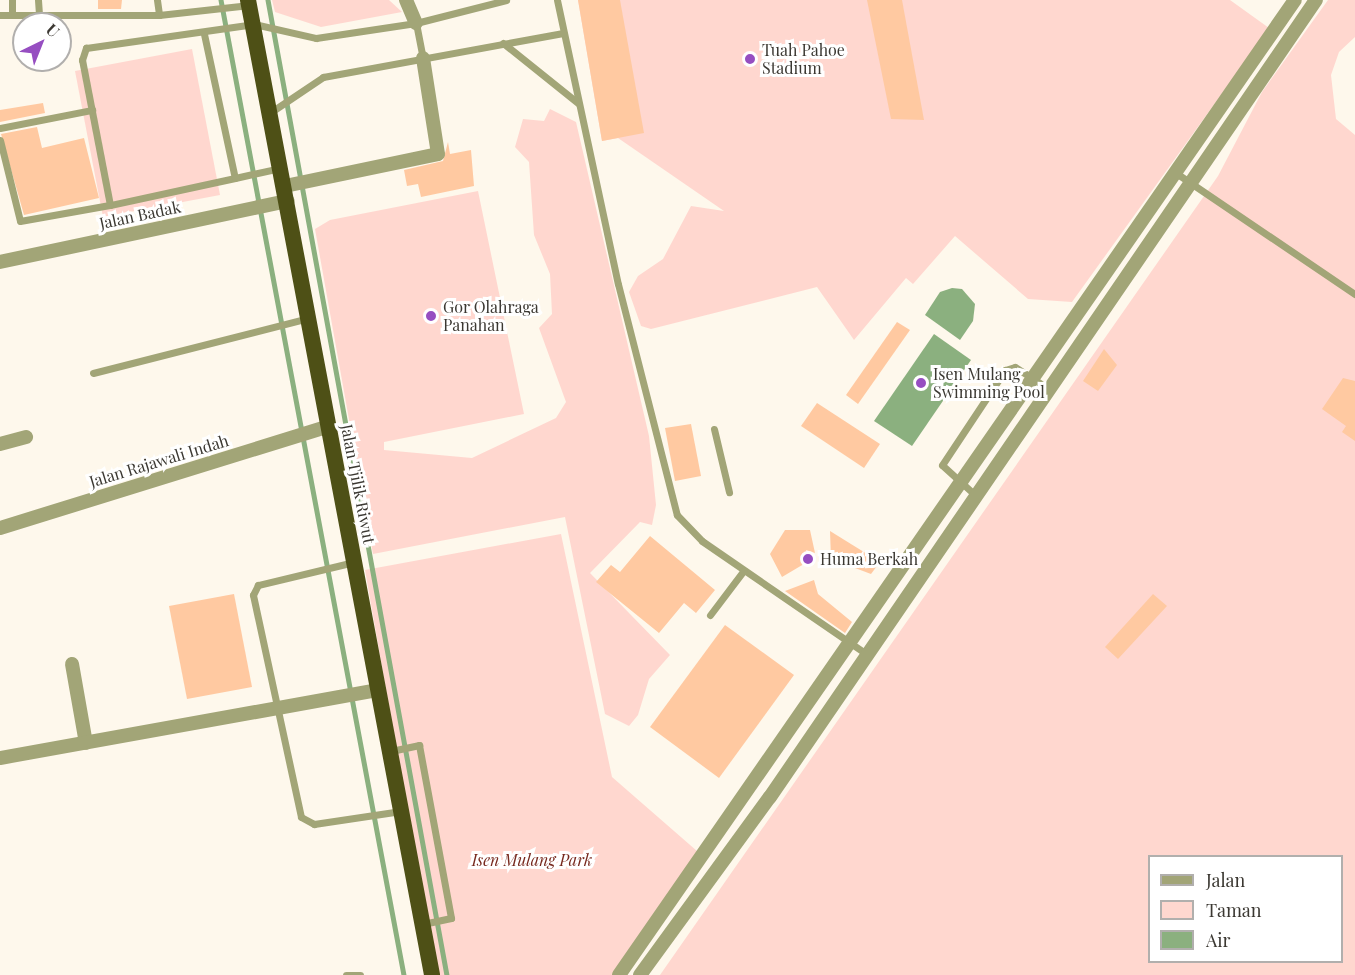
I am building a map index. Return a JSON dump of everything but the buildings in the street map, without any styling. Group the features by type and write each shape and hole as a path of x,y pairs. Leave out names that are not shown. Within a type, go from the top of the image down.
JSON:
{"highway":[{"name":"Jalan Tjilik Riwut","path":"249,3 283,168 308,318 432,975"}],"street":[{"path":"406,0 416,23"},
{"path":"619,975 956,482 1032,378 1295,0"},
{"path":"640,975 1316,0"},
{"name":"Jalan Badak","path":"0,262 286,193 307,182 438,154 423,58"},
{"name":"Jalan Rajawali Indah","path":"0,528 329,426"},
{"path":"0,444 26,437"},
{"path":"72,664 86,743"},
{"path":"0,758 275,705 377,690"}],"lane":[{"path":"157,0 159,15"},
{"path":"110,205 82,60 86,48 204,34 254,24 316,38 416,23 506,0"},
{"path":"557,0 578,103 669,498 688,531 865,653"},
{"path":"72,16 159,15 249,3"},
{"path":"0,15 12,15"},
{"path":"416,23 423,58"},
{"path":"271,112 323,77 563,33"},
{"path":"204,34 235,177"},
{"path":"503,43 578,103"},
{"path":"0,128 92,110"},
{"path":"0,140 20,221 110,205 283,168"},
{"path":"1174,172 1355,294"},
{"path":"93,373 308,318"},
{"path":"974,494 956,482 942,465 1005,370 1012,366 1047,388"},
{"path":"714,429 729,492"},
{"path":"354,562 254,590 275,705 304,820 314,824 401,811"},
{"path":"710,615 744,570"},
{"path":"389,751 419,745 451,918 422,924"},
{"path":"346,975 360,975"}],"green space":[{"path":"272,0 389,0 402,12 321,27 275,12"},
{"path":"578,0 1230,0 1269,28 1072,302 1028,299 955,236 913,284 906,278 854,340 817,287 651,329 641,326 629,292 638,276 663,259 691,206 724,211 618,138 602,141"},
{"path":"1328,0 1355,0 1355,37 1339,52 1331,75 1336,119 1355,135 1355,975 660,975 1218,176 1262,92"},
{"path":"192,49 220,195 103,217 75,71"},
{"path":"550,109 576,122 649,436 656,505 652,525 640,522 590,573 670,655 649,679 638,715 629,726 605,714 565,517 373,554 315,229 330,220 478,191 524,414 384,442 384,450 472,458 556,418 566,402 539,328 552,314 550,274 534,235 529,162 515,147 523,119 544,121"},
{"name":"Isen Mulang Park","path":"561,534 612,777 705,858 627,975 436,975 365,570"}],"water":[{"path":"952,288 962,289 975,304 973,321 960,340 925,315 940,292"},
{"path":"934,334 971,360 912,446 874,421"}],"waterway":[{"path":"221,0 404,975"},
{"path":"268,0 447,975"}],"place":[{"name":"Tuah Pahoe Stadium","path":"750,59"},
{"name":"Gor Olahraga Panahan","path":"431,316"},
{"name":"Isen Mulang Swimming Pool","path":"921,383"},
{"name":"Huma Berkah","path":"808,559"}]}
